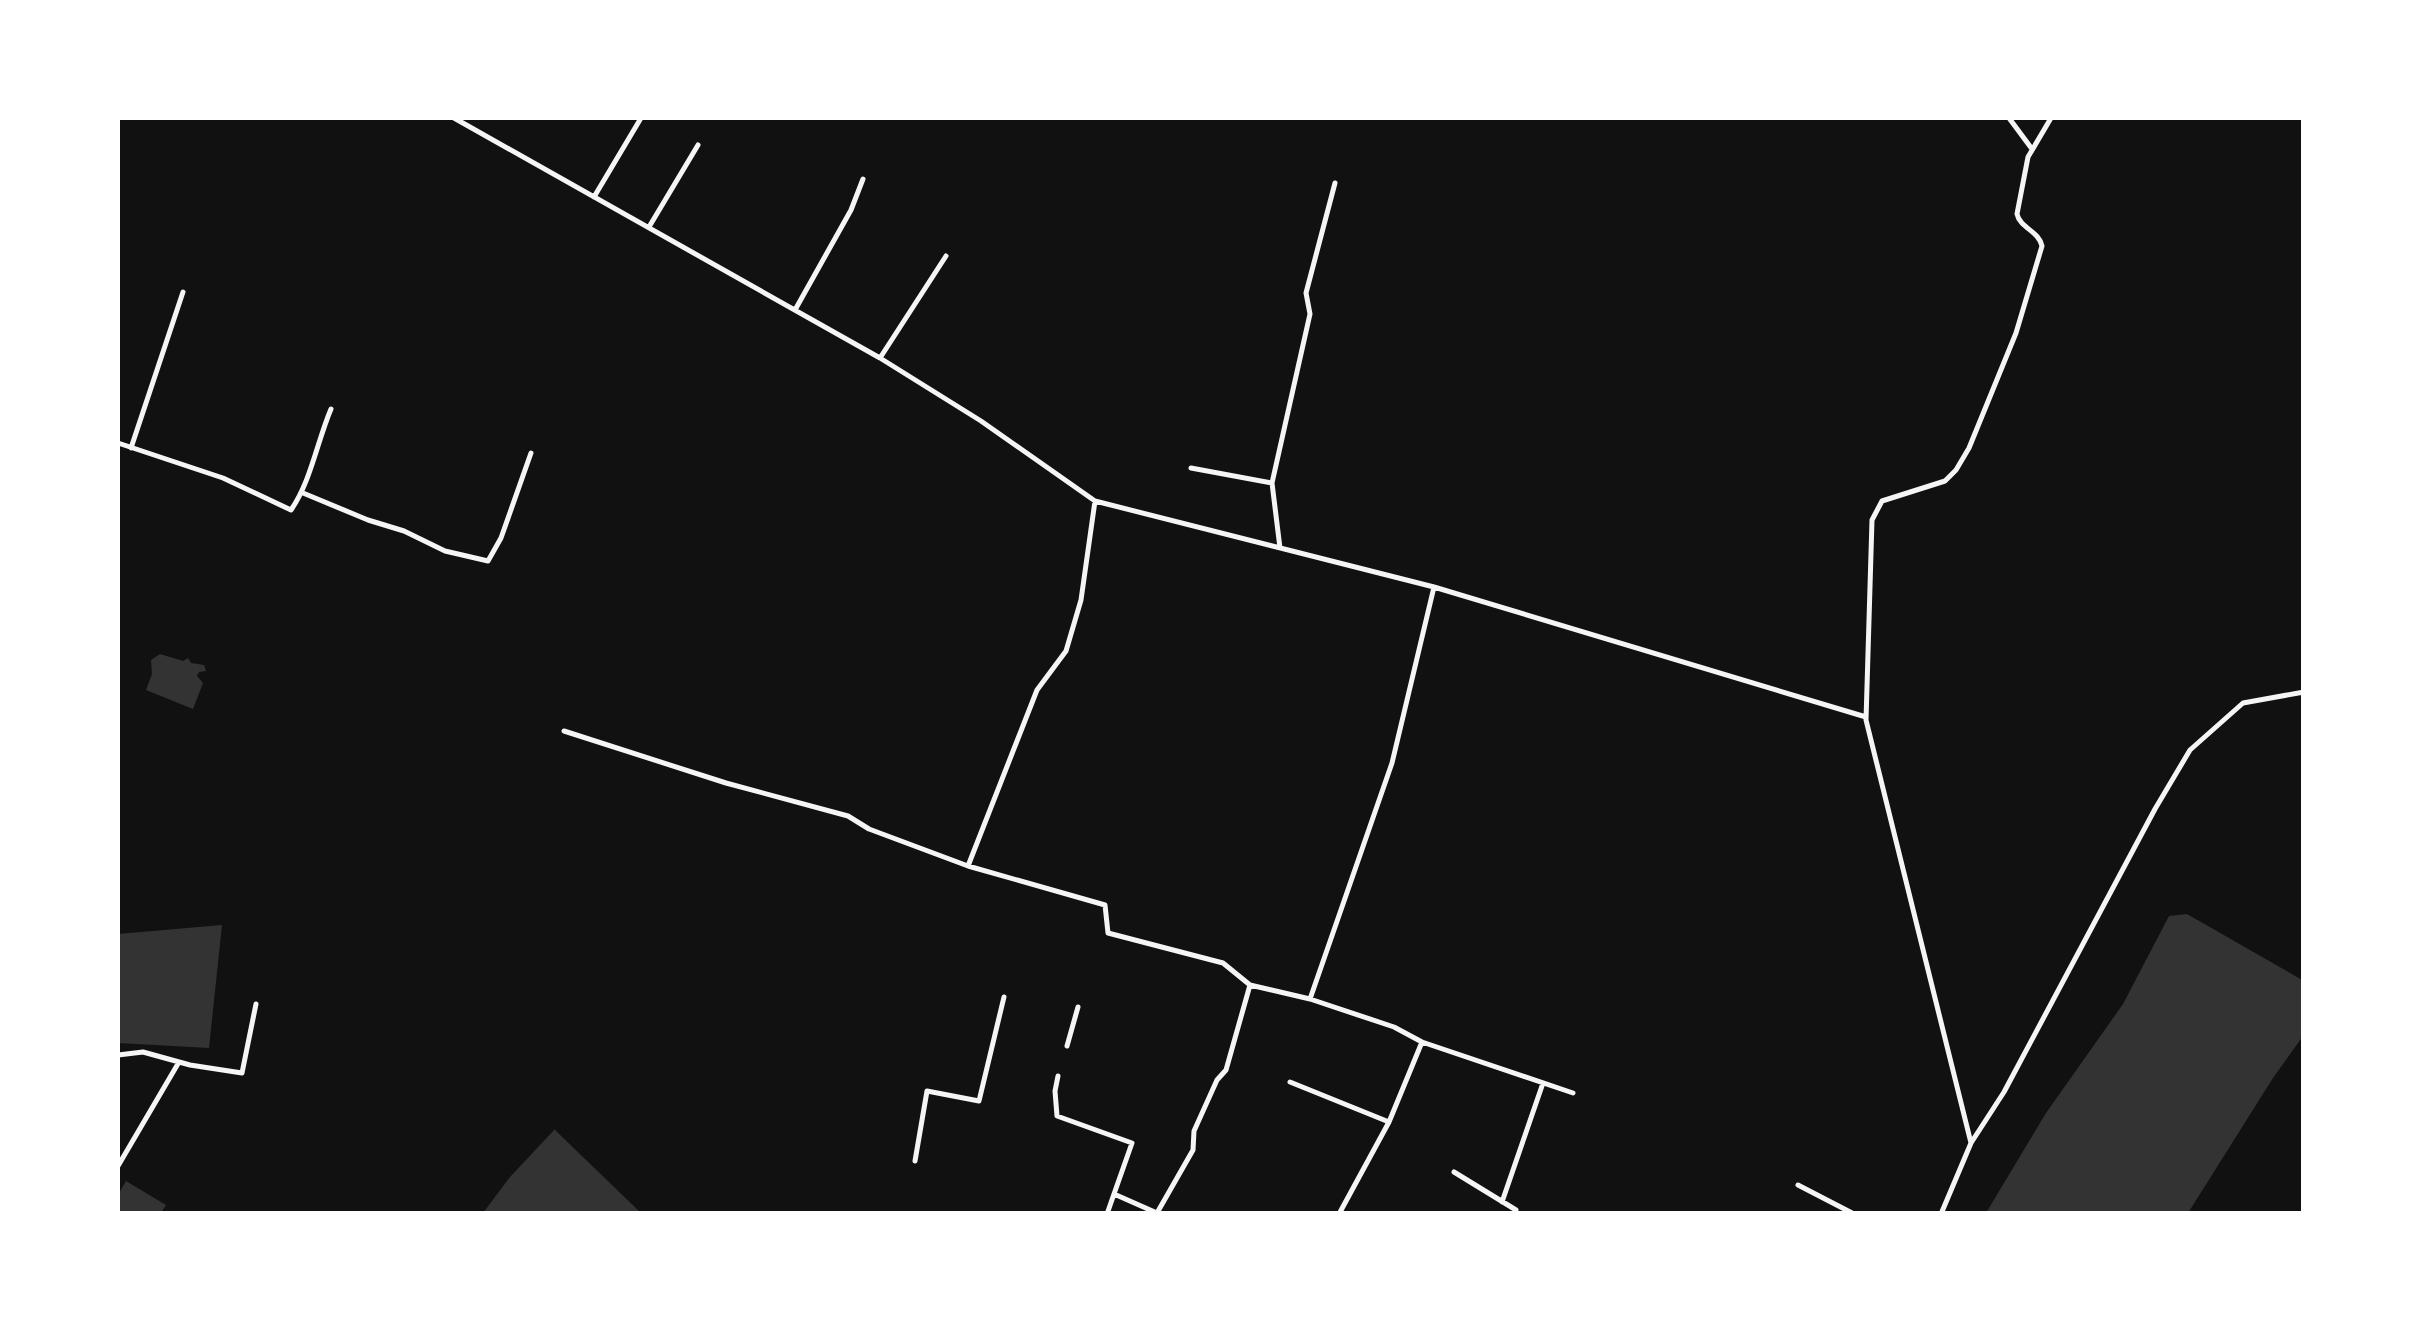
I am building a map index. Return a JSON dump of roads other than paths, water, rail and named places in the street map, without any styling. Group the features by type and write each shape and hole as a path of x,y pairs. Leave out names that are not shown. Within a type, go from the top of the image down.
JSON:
{"street":[{"path":"454,118 880,358 981,420 1095,501 1434,587 1866,717"},
{"path":"594,197 642,118"},
{"path":"2009,118 2032,149"},
{"path":"1971,1143 1866,717 1872,520 1882,501 1945,481 1968,448 2016,333 2042,246 2040,239 2017,218 2032,149 2050,118"},
{"path":"648,228 698,145"},
{"path":"794,310 851,210 863,179"},
{"path":"1280,548 1272,483 1310,314 1306,294 1335,184"},
{"path":"880,358 946,256"},
{"path":"131,448 183,292"},
{"path":"118,444 224,478 291,510 303,492 331,409"},
{"path":"303,492 404,531 445,552 488,561 531,453"},
{"path":"1192,468 1272,483"},
{"path":"968,866 1038,690 1066,651 1082,600 1095,501"},
{"path":"1310,999 1392,763 1434,587"},
{"path":"1941,1214 1971,1143 2004,1092 2190,750 2243,703 2304,692"},
{"path":"564,731 676,768 848,816 869,829 968,866 1105,905 1108,933 1223,963 1250,986 1310,999 1572,1093"},
{"path":"1114,1194 1157,1213 1193,1150 1194,1131 1217,1080 1226,1070 1250,986"},
{"path":"916,1161 926,1091 979,1101 1004,997"},
{"path":"118,1055 143,1052 242,1073 256,1004"},
{"path":"1068,1046 1078,1008"},
{"path":"1339,1214 1389,1122 1422,1042"},
{"path":"118,1166 179,1062"},
{"path":"1058,1076 1057,1116 1132,1142 1107,1214"},
{"path":"1290,1082 1389,1122"},
{"path":"1502,1202 1543,1083"},
{"path":"1454,1172 1516,1210"},
{"path":"1798,1185 1854,1214"}]}
